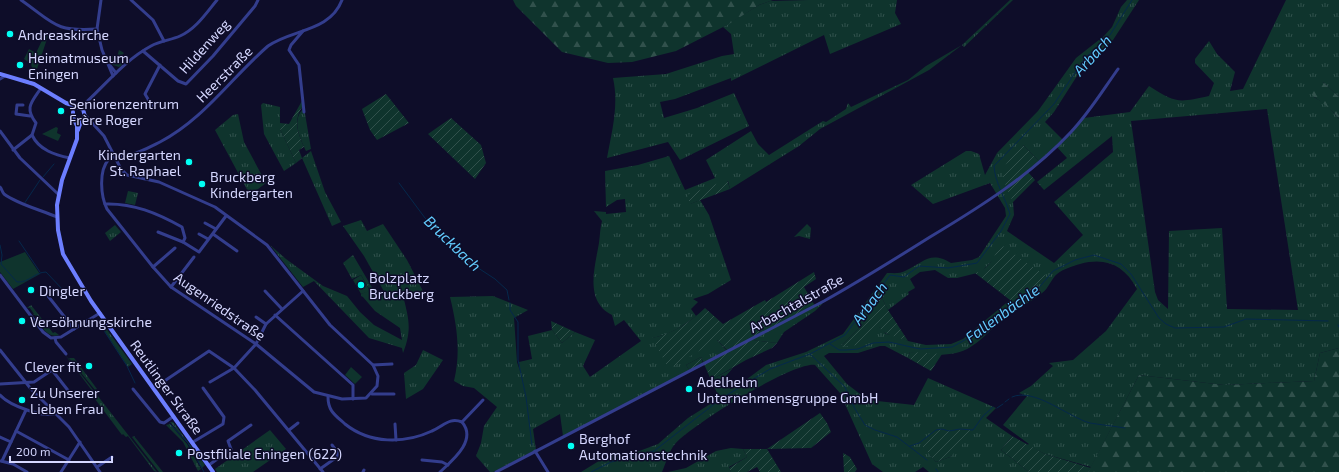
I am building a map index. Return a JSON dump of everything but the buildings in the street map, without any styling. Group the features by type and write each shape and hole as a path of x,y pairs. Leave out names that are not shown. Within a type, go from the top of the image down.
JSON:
{"main road":[{"path":"0,74 41,88 82,113"},
{"path":"66,103 73,112 73,117 76,120 77,134"},
{"path":"73,112 82,113"},
{"path":"76,120 82,113"},
{"name":"Reutlinger Straße","path":"82,113 70,158 58,194 57,217 60,242 64,258 100,313 194,442 213,472"}],"street":[{"path":"22,0 42,17 61,28 73,30 97,29"},
{"path":"101,0 97,29 102,50 113,76"},
{"path":"131,0 152,20 164,41"},
{"path":"217,0 190,30 181,36 151,46 116,72 89,102 82,113 104,136 121,169 127,175 159,182 215,207 267,245 330,325 374,365 378,376 377,386 372,394"},
{"name":"Hildenweg","path":"143,51 180,83 186,84 213,56 255,6 258,0"},
{"name":"Heerstraße","path":"115,156 137,153 178,131 199,115 268,46 281,38 317,27 328,20 337,11 342,0"},
{"path":"303,32 291,45 289,50 299,65 304,112"},
{"path":"107,62 116,72"},
{"path":"152,106 145,94 160,65"},
{"name":"Arbachtalstraße","path":"496,472 824,301 868,276 1000,192 1056,146 1084,118 1118,69"},
{"path":"0,79 5,76"},
{"path":"13,150 32,135 36,123 30,116 29,105 41,88"},
{"path":"23,105 17,105 16,114 30,116"},
{"path":"0,131 13,150 58,194"},
{"path":"32,135 34,140 48,152 70,158"},
{"name":"Augenriedstraße","path":"115,156 109,159 104,168 102,178 105,204 114,219 153,267 171,286 256,344 314,392 328,397 353,399 366,398 372,394 394,394"},
{"path":"0,186 2,193 0,197"},
{"path":"2,193 21,204 34,207 57,217"},
{"path":"105,204 118,203 142,208 165,217 182,227 185,238 183,242"},
{"path":"158,232 183,242 199,252 226,216"},
{"path":"204,223 216,229"},
{"path":"199,234 208,239"},
{"path":"213,234 237,251"},
{"path":"153,267 175,248"},
{"path":"171,286 194,257"},
{"path":"0,275 43,332 49,337 55,338 74,330 100,313"},
{"path":"265,291 282,309"},
{"path":"210,382 234,368 256,344 266,324 303,291"},
{"path":"48,296 74,330"},
{"path":"276,315 352,385 353,399"},
{"path":"256,317 266,324"},
{"path":"55,338 56,342 66,354"},
{"path":"0,350 26,382 57,413 80,442 100,472"},
{"path":"154,388 209,351 234,368 289,430 322,471 337,457 338,453 332,445"},
{"path":"374,365 392,364"},
{"path":"0,384 34,382 52,370 70,393"},
{"path":"194,442 223,424 225,420 203,388"},
{"path":"133,389 160,422 164,423 174,416"},
{"path":"0,395 16,406 26,410 50,415 57,413"},
{"path":"328,397 328,406 335,415 357,432 368,436 396,440 415,438 434,430 449,420 462,422 468,428 468,437 462,449 440,472"},
{"path":"462,422 483,400"},
{"path":"26,410 1,461 27,472"},
{"path":"289,430 298,423"},
{"path":"396,424 396,440"},
{"path":"209,465 231,449 228,441 251,425"},
{"path":"16,431 69,460"},
{"path":"0,437 11,442"},
{"path":"62,472 80,442"},
{"path":"535,451 548,472"},
{"path":"97,467 112,457"},
{"path":"422,460 442,462 448,465"}],"green space":[{"path":"513,0 773,0 759,5 729,24 676,51 632,62 608,63 562,52 516,6"},
{"path":"897,0 895,13 901,24 830,54 824,35 731,81 731,78 675,99 660,102 664,118 697,108 734,93 749,126 680,160 668,142 607,158 615,108 615,88 613,78 666,74 722,56 734,54 731,34 723,27 759,5 770,1"},
{"path":"1010,0 1013,0 964,47 962,45"},
{"path":"1127,0 1139,0 1113,40 1089,62 1077,76 1054,112 1045,122 1063,140 1084,118 1130,112 1149,86 1165,96 1177,100 1190,100 1209,96 1214,83 1195,63 1195,59 1209,41 1217,54 1235,72 1230,91 1243,89 1286,0 1339,0 1339,97 1323,82 1314,97 1327,105 1339,119 1339,348 1320,353 1314,381 1224,385 1139,375 1091,467 1045,454 1027,445 1029,444 1003,425 1027,396 1019,393 1031,386 1053,366 1049,363 1073,360 1106,331 1137,289 1126,274 1113,265 1089,262 1059,272 1042,293 1007,316 977,343 963,351 939,355 910,352 908,358 885,346 880,346 858,353 829,353 824,356 847,384 868,400 914,405 928,378 996,408 986,418 1012,436 1001,450 1029,472 929,472 923,467 915,472 883,472 872,464 840,393 815,365 786,373 765,383 720,410 684,435 673,447 662,472 581,472 607,456 634,453 658,444 688,418 715,401 718,395 711,380 733,368 723,379 730,389 739,385 766,365 806,352 843,334 887,273 903,272 927,259 932,258 944,259 951,263 972,260 979,257 1006,216 1005,208 990,183 933,204 911,185 966,151 979,154 985,175 997,153 1038,111 1076,58 1104,36 1112,27 1121,7","holes":["1267,109 1298,310 1227,309 1222,228 1169,231 1168,309 1158,300 1155,292 1131,121","1112,136 1113,152 1054,202 1083,235 1054,263 1007,231 1014,215 1013,202 1023,145 1039,161 1056,146 1067,158 1037,182 1044,190","992,261 1031,291 1011,299 963,339 951,344 926,345 908,341 895,335 886,334 880,327 841,346 863,324 881,296 888,310 909,294 908,292 915,288 910,279 920,272 935,270 948,278 957,278 981,272","942,429 971,431 950,457 936,462 920,442 936,430"]},
{"path":"45,34 48,36 37,69 32,68 31,64 24,59 29,49 36,53"},
{"path":"962,45 929,70 820,129 799,146 730,189 728,181 690,204 700,200 709,215 731,280 708,294 693,299 698,302 691,309 696,316 691,320 681,327 653,338 716,339 728,352 704,364 701,357 686,365 690,371 563,436 560,414 533,429 536,450 493,472 490,472 476,456 481,443 484,426 497,407 474,388 463,386 454,381 458,349 455,318 450,297 493,296 528,310 514,318 517,362 520,371 519,362 532,359 528,336 552,330 562,343 575,332 595,340 583,366 590,377 641,341 624,320 615,326 612,315 603,309 595,292 594,273 602,221 594,211 606,212 606,214 626,212 625,199 617,200 606,207 605,171 638,165 669,156 685,190 715,178 706,160 751,131 758,144 769,155 823,121 826,122 846,109 848,103 851,107 908,80 926,66"},
{"path":"119,50 124,53 118,59 122,65 119,67 113,65 107,55 117,57"},
{"path":"1323,82 1339,97 1339,119 1328,107 1306,90 1312,85"},
{"path":"386,94 409,123 377,140 370,130 362,109"},
{"path":"303,99 297,124 304,147 299,150 302,158 296,163 280,129 280,123 289,124"},
{"path":"263,103 280,107 280,129 296,163 284,171 264,134 261,105"},
{"path":"304,108 311,149 306,151 299,135 297,123 300,112"},
{"path":"238,114 244,142 266,183 250,195 215,130 233,115"},
{"path":"451,118 481,145 486,163 475,179 428,134"},
{"path":"56,127 58,128 57,133 61,135 58,141 42,134"},
{"path":"1023,145 1039,161 1027,171 1035,180 1013,202 1005,183 1003,171 1009,160"},
{"path":"311,151 325,192 341,222 332,226 302,158"},
{"path":"727,180 730,189 690,204 687,195"},
{"path":"128,191 138,193 135,205 125,203"},
{"path":"361,220 367,231 383,224 407,260 425,295 406,293 394,295 403,296 407,311 409,331 403,353 402,348 369,338 314,281 303,287 270,245 286,259 323,286 347,296 360,312 374,325 402,340 400,328 375,311 361,296 361,294 370,290 361,275 352,279 343,263 353,255 377,296 386,295 364,256 343,226"},
{"path":"807,224 811,228 810,239 799,236 794,237"},
{"path":"115,225 121,232 110,241 105,233"},
{"path":"1000,244 1046,276 1031,291 1010,300 975,273 988,266 994,258"},
{"path":"25,252 40,274 13,289 0,272 0,262"},
{"path":"814,272 816,279 804,287 815,306 753,340 777,343 772,348 746,360 711,380 704,364 690,371 686,365 701,357 703,364 728,351 717,340 669,369 652,338 681,327 705,308 723,324 765,300 766,302"},
{"name":"Bolzplatz Bruckberg","path":"361,275 370,291 361,294 353,280"},
{"path":"881,296 888,310 908,341 887,334 881,330 880,327 857,345 840,347 863,324"},
{"path":"826,300 815,311 784,332 777,343 752,340"},
{"path":"31,305 53,333 55,332 59,335 50,335 43,329 45,327 41,323 39,324 40,321 35,315 33,315 34,314 30,308 27,308"},
{"path":"100,320 132,364 128,367 98,321"},
{"path":"551,321 575,332 562,343 552,330"},
{"path":"1339,348 1339,472 1088,472 1139,375 1224,385 1314,381 1320,353"},
{"path":"423,350 443,360 423,389 406,399 404,373 416,365"},
{"path":"910,352 942,354 931,371 908,358"},
{"path":"66,356 157,472 154,471 128,436 126,437 123,434 122,435 95,399 93,392"},
{"path":"69,358 74,358 97,389 95,390"},
{"path":"351,367 362,377 355,384 345,375"},
{"path":"820,413 831,432 811,448 767,449"},
{"path":"170,422 173,422 205,465 202,468 188,443"},
{"path":"170,424 187,444 201,469 198,471 183,442 166,425"},
{"path":"270,430 286,449 253,472 217,472 215,469"},
{"path":"936,430 975,431 950,457 936,462 919,442"},
{"path":"134,436 163,472 159,472 132,437"},
{"path":"1012,436 1045,454 1091,468 1088,472 1029,472 1001,450"},
{"path":"731,448 743,449 747,457 729,467 731,472 668,472 686,468 716,451"},
{"path":"743,449 767,449 781,472 760,472 757,467 747,472 731,472 729,468 747,457"},
{"path":"843,453 850,457 857,469 855,472 844,472"}],"waterway":[{"name":"Arbach","path":"591,472 611,462 654,451 722,398 770,369 810,354 845,335 890,275 904,277 919,266 948,268 977,263 1001,231 1010,214 998,184 994,166 1054,104 1085,58 1110,35 1132,0"},
{"path":"43,177 54,164"},
{"path":"24,204 40,180"},
{"name":"Bruckbach","path":"399,183 425,218 466,260 495,279 507,290 509,300"},
{"path":"19,241 40,272"},
{"path":"0,245 2,255 1,264 17,282 25,281 42,272 46,272 65,292"},
{"name":"Fallenbächle","path":"830,344 839,350 858,349 873,343 889,342 920,349 952,347 974,335 1037,290 1053,271 1075,260 1094,255 1121,264 1131,274 1159,318 1166,324 1175,328 1224,327 1246,319 1328,321"},
{"name":"Bruckbach","path":"510,303 510,310 518,322 518,360 526,397 532,445"},
{"path":"97,320 127,366 135,383"},
{"path":"810,354 845,387 855,409 865,425 897,437 927,460"},
{"path":"1012,397 1021,395 1041,399 1081,420 1090,423 1125,428"},
{"path":"1005,402 1009,399"},
{"path":"997,408 1003,404"},
{"path":"910,446 919,443 936,430 973,430 983,416 993,407"},
{"path":"170,424 188,443 204,472"}],"place":[{"name":"Andreaskirche","path":"10,34"},
{"name":"Heimatmuseum Eningen","path":"20,65"},
{"name":"Seniorenzentrum Frère Roger","path":"61,111"},
{"name":"Kindergarten St. Raphael","path":"189,162"},
{"name":"Bruckberg Kindergarten","path":"202,184"},
{"name":"Bolzplatz Bruckberg","path":"361,285"},
{"name":"Dingler","path":"31,290"},
{"name":"Versöhnungskirche","path":"22,321"},
{"name":"Clever fit","path":"89,366"},
{"name":"Adelhelm Unternehmensgruppe GmbH","path":"689,389"},
{"name":"Zu Unserer Lieben Frau","path":"22,400"},
{"name":"Berghof Automationstechnik","path":"571,446"},
{"name":"Postfiliale Eningen (622)","path":"179,453"}]}
